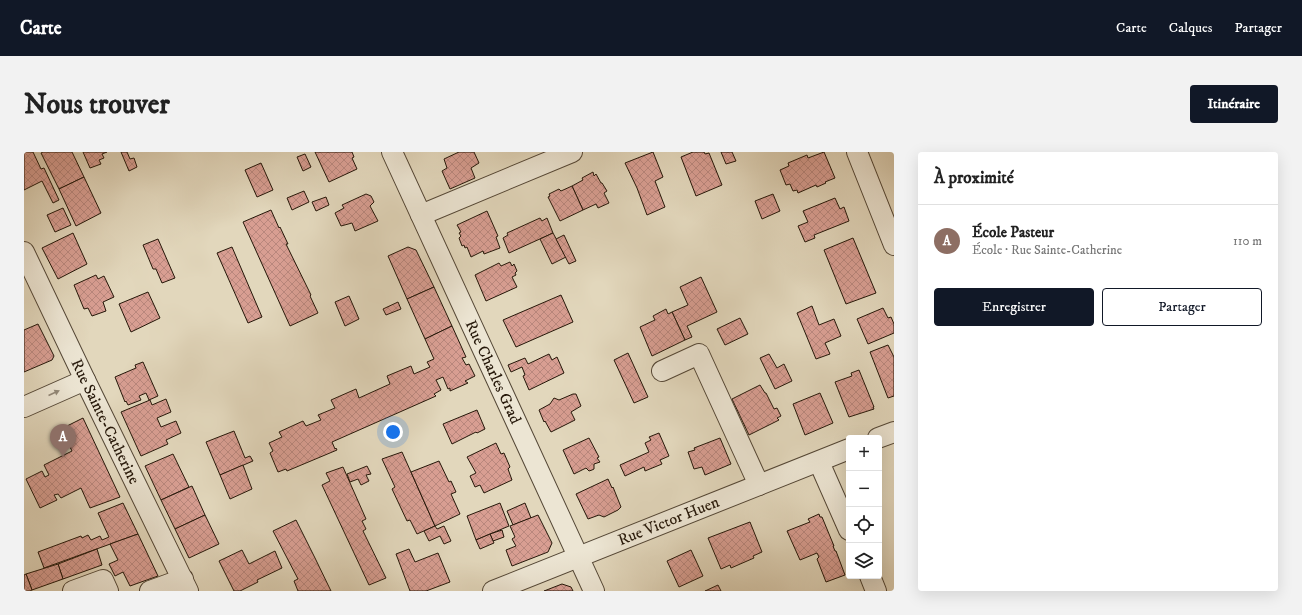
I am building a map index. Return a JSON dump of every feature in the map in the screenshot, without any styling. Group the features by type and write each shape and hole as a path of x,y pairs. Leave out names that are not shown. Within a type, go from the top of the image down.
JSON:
{"street":[{"name":"Rue Charles Grad","path":"392,152 594,591"},
{"path":"421,215 572,152"},
{"path":"857,152 894,245"},
{"name":"Rue Sainte-Catherine","path":"24,252 185,585"},
{"path":"662,371 699,354 759,485"},
{"path":"24,407 85,380"},
{"path":"882,436 894,432"},
{"name":"Rue Victor Huen","path":"493,591 846,450"},
{"path":"819,462 846,523"},
{"path":"871,579 876,591"},
{"path":"73,591 103,580 108,591"},
{"path":"150,591 185,585"}],"building":[{"path":"24,152 33,152 41,169 44,168 59,200 53,203 42,181 24,190"},
{"path":"72,152 84,177 59,189 41,153"},
{"path":"83,152 107,152 102,154 104,158 99,160 101,164 90,168"},
{"path":"121,152 127,152 130,159 134,158 137,167 129,171"},
{"path":"315,152 352,152 354,157 352,158 357,169 329,182"},
{"path":"459,152 474,152 479,163 471,168 475,178 450,189 442,171 447,168 444,159"},
{"path":"653,152 663,177 655,181 665,207 647,215 637,188 625,163"},
{"path":"693,152 704,152 705,154 709,153 722,185 696,196 681,157"},
{"path":"721,152 732,152 736,161 726,164"},
{"path":"824,152 835,178 817,187 816,185 798,193 797,190 793,191 790,184 786,185 780,170 789,166 788,163 807,155 808,158"},
{"path":"305,154 311,167 303,171 297,157"},
{"path":"261,163 273,190 257,197 245,170"},
{"path":"593,172 594,176 596,174 607,191 604,193 609,203 598,208 596,204 583,210 572,186"},
{"path":"84,177 101,213 76,226 59,189"},
{"path":"572,186 583,210 560,221 548,197 550,196 549,194 559,189 561,191"},
{"path":"304,191 309,202 292,210 287,198"},
{"path":"366,194 371,196 374,202 370,206 378,221 355,231 352,223 341,226 335,213 344,208 342,205"},
{"path":"773,194 780,211 762,219 755,201"},
{"path":"326,197 329,205 316,211 312,202"},
{"path":"835,198 840,209 844,207 849,221 814,235 815,238 805,242 798,226 808,222 803,211"},
{"path":"63,208 71,225 55,232 47,215"},
{"path":"271,210 288,244 286,244 311,295 310,296 318,313 290,326 243,222"},
{"path":"487,211 498,236 496,237 500,248 484,254 483,251 471,257 467,247 465,248 464,245 462,246 459,238 461,236 459,233 461,232 457,225"},
{"path":"540,218 542,221 547,218 553,233 509,253 503,238 508,235 507,233"},
{"path":"73,233 87,264 58,279 42,248"},
{"path":"553,233 566,257 552,264 540,239"},
{"path":"564,235 576,261 569,264 556,239"},
{"path":"853,238 876,293 846,304 824,250"},
{"path":"158,239 175,278 162,283 156,269 153,269 143,245"},
{"path":"232,247 262,317 248,323 217,253"},
{"path":"408,247 416,250 434,287 407,299 388,256"},
{"path":"510,262 512,266 514,264 517,271 515,273 516,275 512,277 517,287 486,301 475,275 499,263 501,266"},
{"path":"96,275 98,279 104,276 114,297 103,302 106,311 92,316 88,308 84,309 74,285"},
{"path":"701,277 717,312 687,326 692,337 685,340 672,312 688,305 680,287"},
{"path":"434,287 452,326 425,339 407,299"},
{"path":"148,292 160,318 131,332 119,304"},
{"path":"561,295 573,322 516,347 503,320"},
{"path":"349,296 359,319 345,326 335,302"},
{"path":"398,302 401,309 386,315 383,309"},
{"path":"812,306 819,325 834,319 841,336 825,343 830,354 816,359 797,313"},
{"path":"883,308 888,318 891,317 894,324 894,333 868,344 857,319"},
{"path":"666,309 668,314 672,312 685,340 652,356 640,327 655,320 653,316"},
{"path":"740,318 748,334 725,345 717,329"},
{"path":"38,324 54,356 52,360 24,372 24,330"},
{"path":"452,326 466,357 462,358 466,365 469,364 475,376 465,381 468,383 450,391 450,388 448,389 443,377 436,380 441,390 434,394 436,396 332,442 337,450 287,471 286,469 278,472 270,453 273,451 269,443 282,437 279,432 303,421 306,426 321,420 318,415 335,408 331,400 356,389 359,398 390,384 387,376 411,366 414,374 430,367 427,362 434,359 425,339"},
{"path":"888,345 894,357 894,396 888,398 870,352"},
{"path":"628,353 648,397 634,403 614,360"},
{"path":"549,354 552,360 557,357 564,373 529,390 523,376 525,375 522,367 511,372 508,365 525,358 528,364"},
{"path":"769,354 777,368 784,364 792,381 775,389 760,358"},
{"path":"143,362 158,396 149,400 146,393 139,396 141,400 128,405 126,401 125,402 115,377 136,368 135,365"},
{"path":"859,370 874,409 849,417 835,382 852,376 851,373"},
{"path":"760,385 774,409 777,408 781,416 777,418 779,420 749,435 732,399"},
{"path":"820,393 833,423 805,435 793,404"},
{"path":"576,394 581,406 571,412 575,420 551,432 545,421 544,422 539,410 550,404 554,398 559,400"},
{"path":"166,399 171,412 157,418 161,427 176,421 181,433 166,440 168,444 141,456 121,412 150,400 152,405"},
{"path":"477,410 485,429 452,444 443,424"},
{"path":"83,418 120,497 90,508 81,488 61,498 58,494 54,495 57,500 40,508 26,479 42,471 45,477 49,475 44,465 72,451 61,429"},
{"path":"234,431 245,458 250,456 253,461 220,475 206,442"},
{"path":"659,433 669,456 660,460 662,464 645,471 644,467 625,476 620,465 649,452 645,443 651,440 649,437"},
{"path":"589,438 600,462 594,464 594,469 592,470 589,471 586,468 574,474 563,450"},
{"path":"720,438 731,464 705,475 702,467 694,469 688,452 695,450 694,448"},
{"path":"496,443 501,454 504,453 510,467 508,469 512,480 484,493 480,485 475,487 470,476 476,473 467,457"},
{"path":"402,452 435,526 417,534 410,520 407,521 392,489 395,487 382,459"},
{"path":"173,454 189,487 161,500 145,466"},
{"path":"439,461 449,482 451,481 456,492 451,494 460,514 435,526 411,472"},
{"path":"243,465 252,489 230,499 220,475"},
{"path":"367,466 371,474 366,475 369,481 361,485 358,479 350,482 347,474"},
{"path":"343,467 366,519 362,521 366,529 363,531 386,578 369,585 322,485 330,481 326,473"},
{"path":"608,479 621,507 604,517 599,515 588,519 576,494"},
{"path":"192,486 205,515 175,529 161,500"},
{"path":"123,503 138,534 44,568 38,552 81,536 82,538 88,535 91,540 100,536 102,540 109,537 98,513"},
{"path":"500,503 509,526 476,540 467,516"},
{"path":"525,503 531,518 513,525 507,511"},
{"path":"819,514 820,517 822,517 845,575 826,582 817,559 819,557 817,553 800,560 787,531 810,522 808,519"},
{"path":"205,515 219,544 189,558 175,529"},
{"path":"538,515 552,543 548,552 512,566 506,550 516,546 512,539 515,537 510,526"},
{"path":"296,520 331,591 298,591 294,581 298,579 273,531"},
{"path":"750,522 762,552 753,556 754,558 731,568 730,565 721,569 708,538"},
{"path":"435,526 437,529 444,526 451,541 444,544 440,536 429,541 424,531"},
{"path":"502,530 504,537 493,541 490,534"},
{"path":"138,534 158,576 130,586 123,572 115,576 109,564 118,560 110,544"},
{"path":"490,534 494,543 480,549 476,540"},
{"path":"97,549 102,565 63,579 58,564"},
{"path":"409,549 415,562 438,553 450,582 426,591 410,591 396,554"},
{"path":"242,550 249,564 275,551 282,568 257,580 258,582 240,591 234,591 219,561"},
{"path":"691,550 703,576 679,587 667,561"},
{"path":"58,564 63,579 32,590 26,574"},
{"path":"26,574 32,590 30,591 24,591 24,575"},
{"path":"562,584 571,587 573,591 544,591"},
{"path":"718,585 721,591 705,591"}],"place":[{"name":"École Pasteur","path":"63,457"}]}
